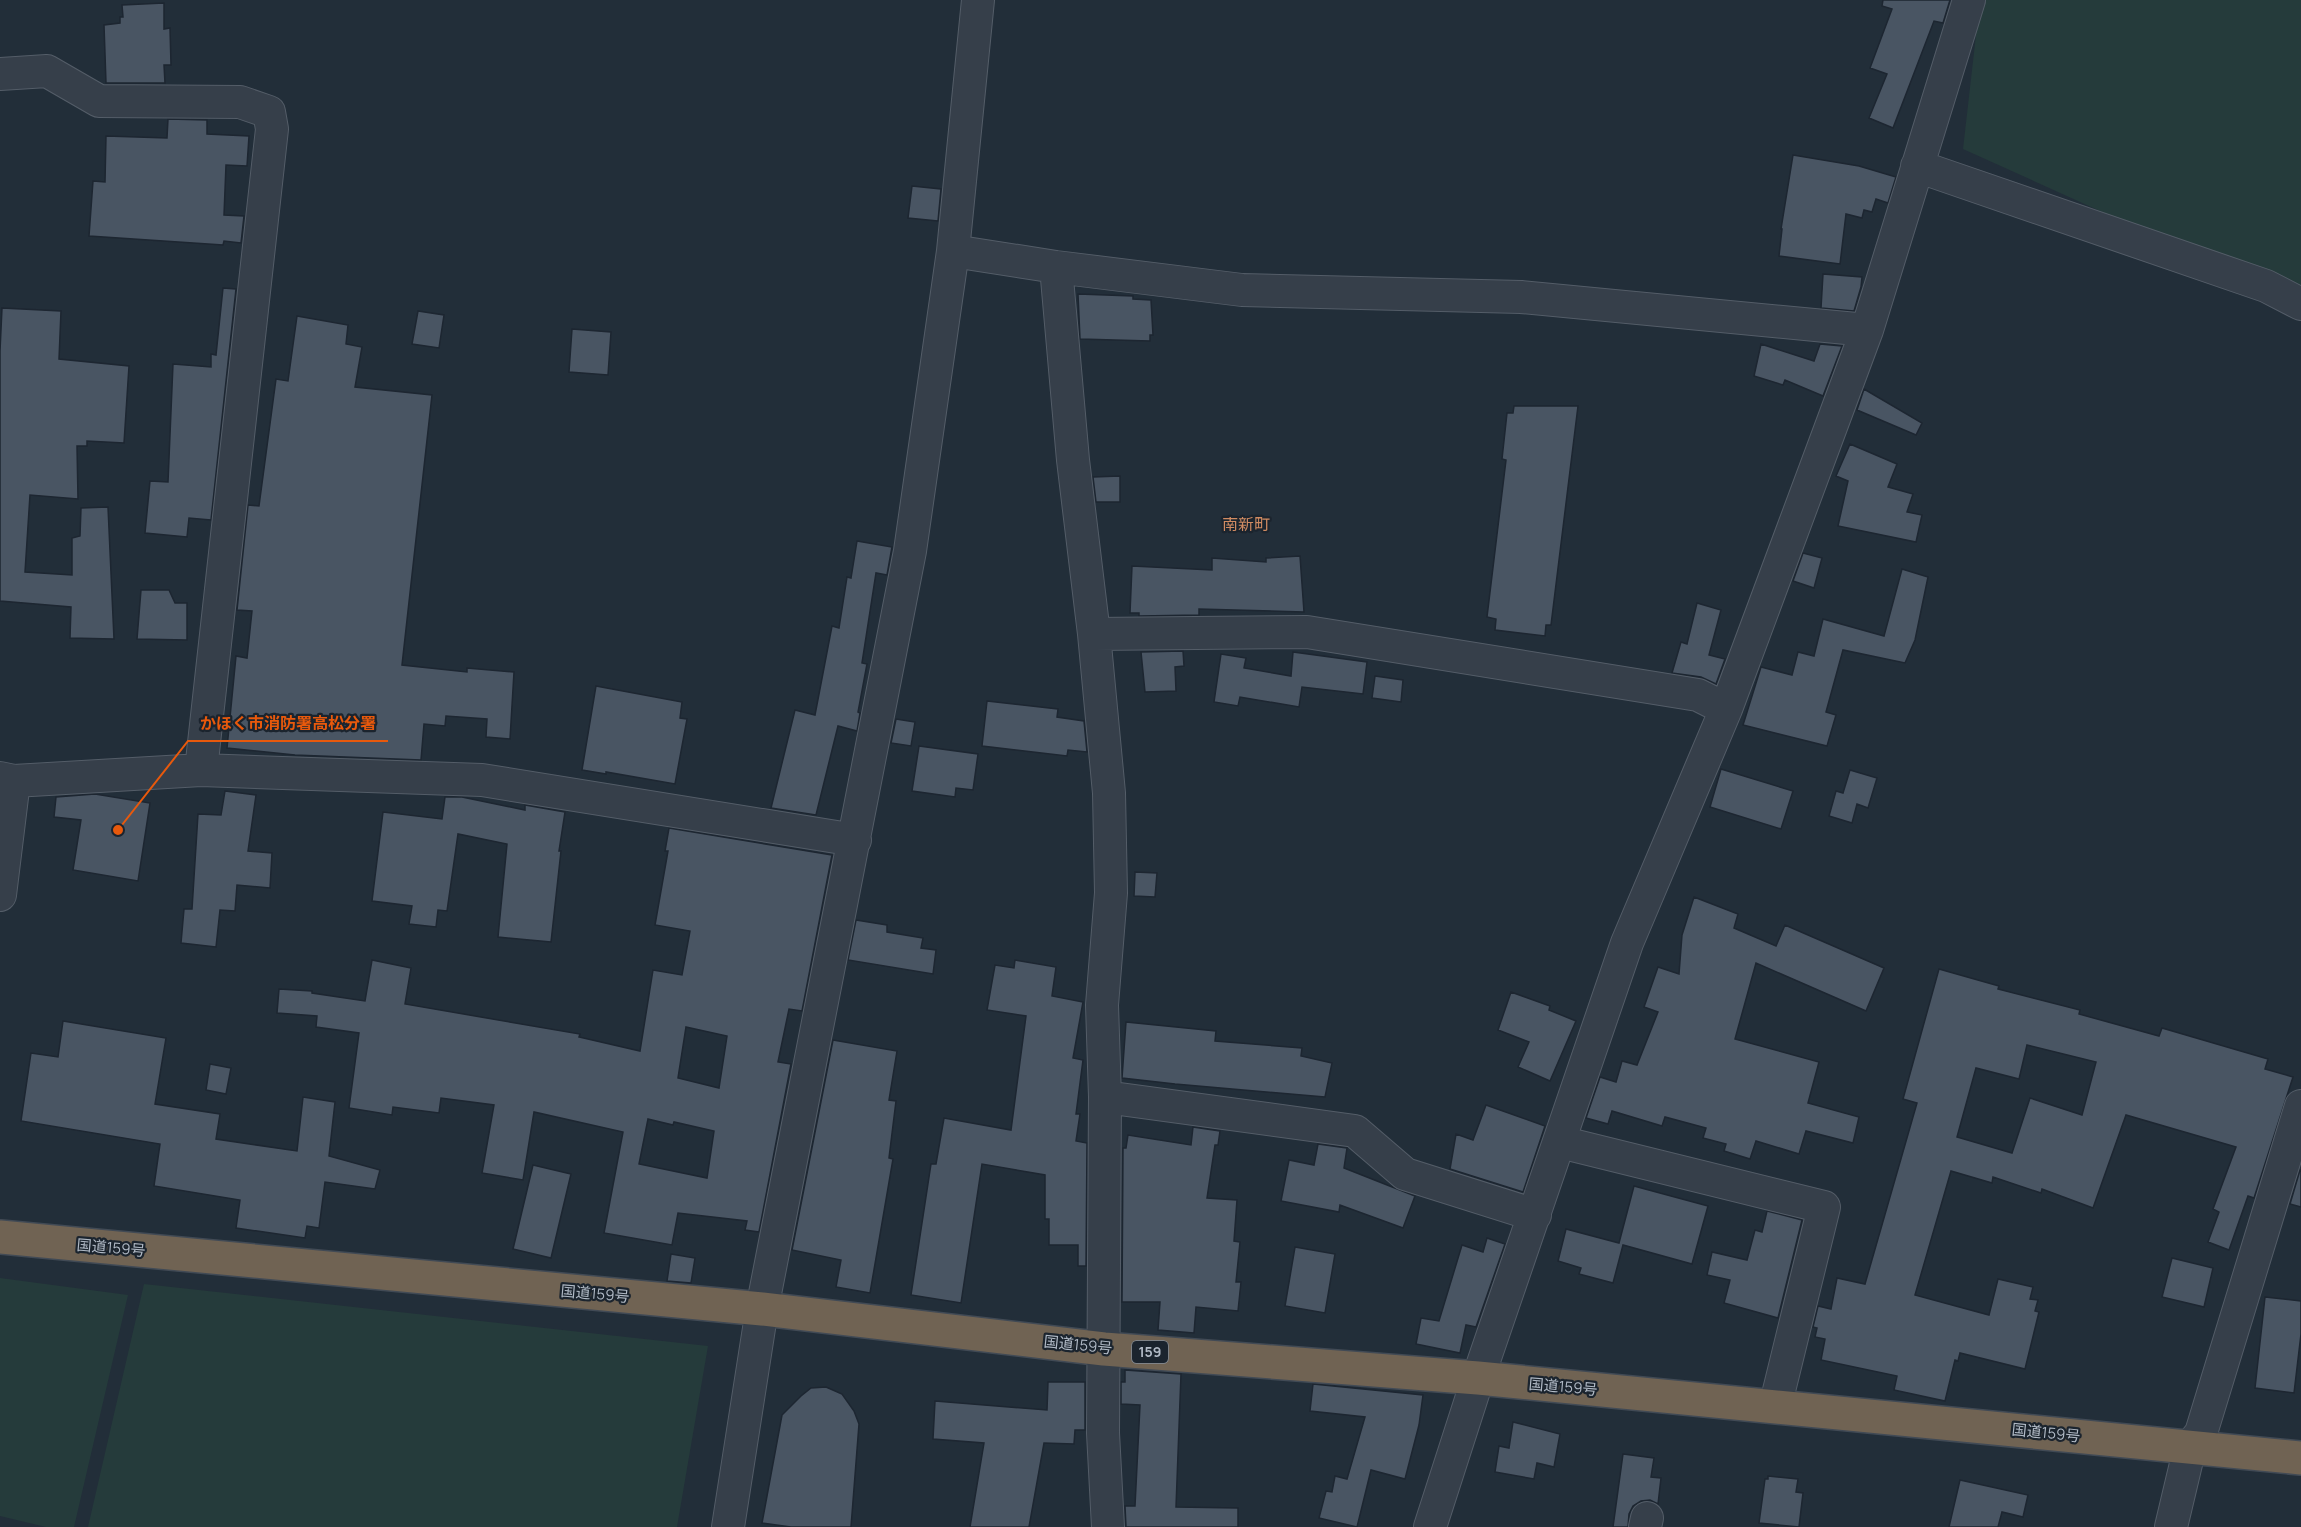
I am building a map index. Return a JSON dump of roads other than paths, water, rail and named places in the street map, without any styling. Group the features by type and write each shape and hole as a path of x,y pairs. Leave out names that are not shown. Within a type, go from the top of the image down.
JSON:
{"highway":[{"name":"国道159号","path":"0,1237 762,1309 1104,1348 1478,1378 2301,1458"}],"street":[{"path":"728,1527 762,1309 910,551 953,251 978,0"},
{"path":"1430,1527 1478,1378 1627,943 1726,710 1867,330 1969,0"},
{"path":"0,74 47,70 99,101 240,102 269,112 272,129 201,770"},
{"path":"1917,166 2266,286 2301,304"},
{"path":"953,251 1056,267 1242,290 1521,297 1867,330"},
{"path":"1056,267 1073,460 1094,634 1109,815 1111,892 1102,1005 1105,1097 1103,1433 1108,1527"},
{"path":"1094,634 1307,632 1698,695 1726,710"},
{"path":"0,895 7,780 201,770 482,780 855,840"},
{"path":"1105,1097 1356,1131 1406,1174 1535,1215"},
{"path":"2171,1527 2190,1447 2201,1433 2301,1106"},
{"path":"1560,1142 1824,1207 1775,1407"}],"place":[{"name":"かほく市消防署高松分署","path":"118,830"}],"district":[{"name":"南新町","path":"1246,524"}]}
